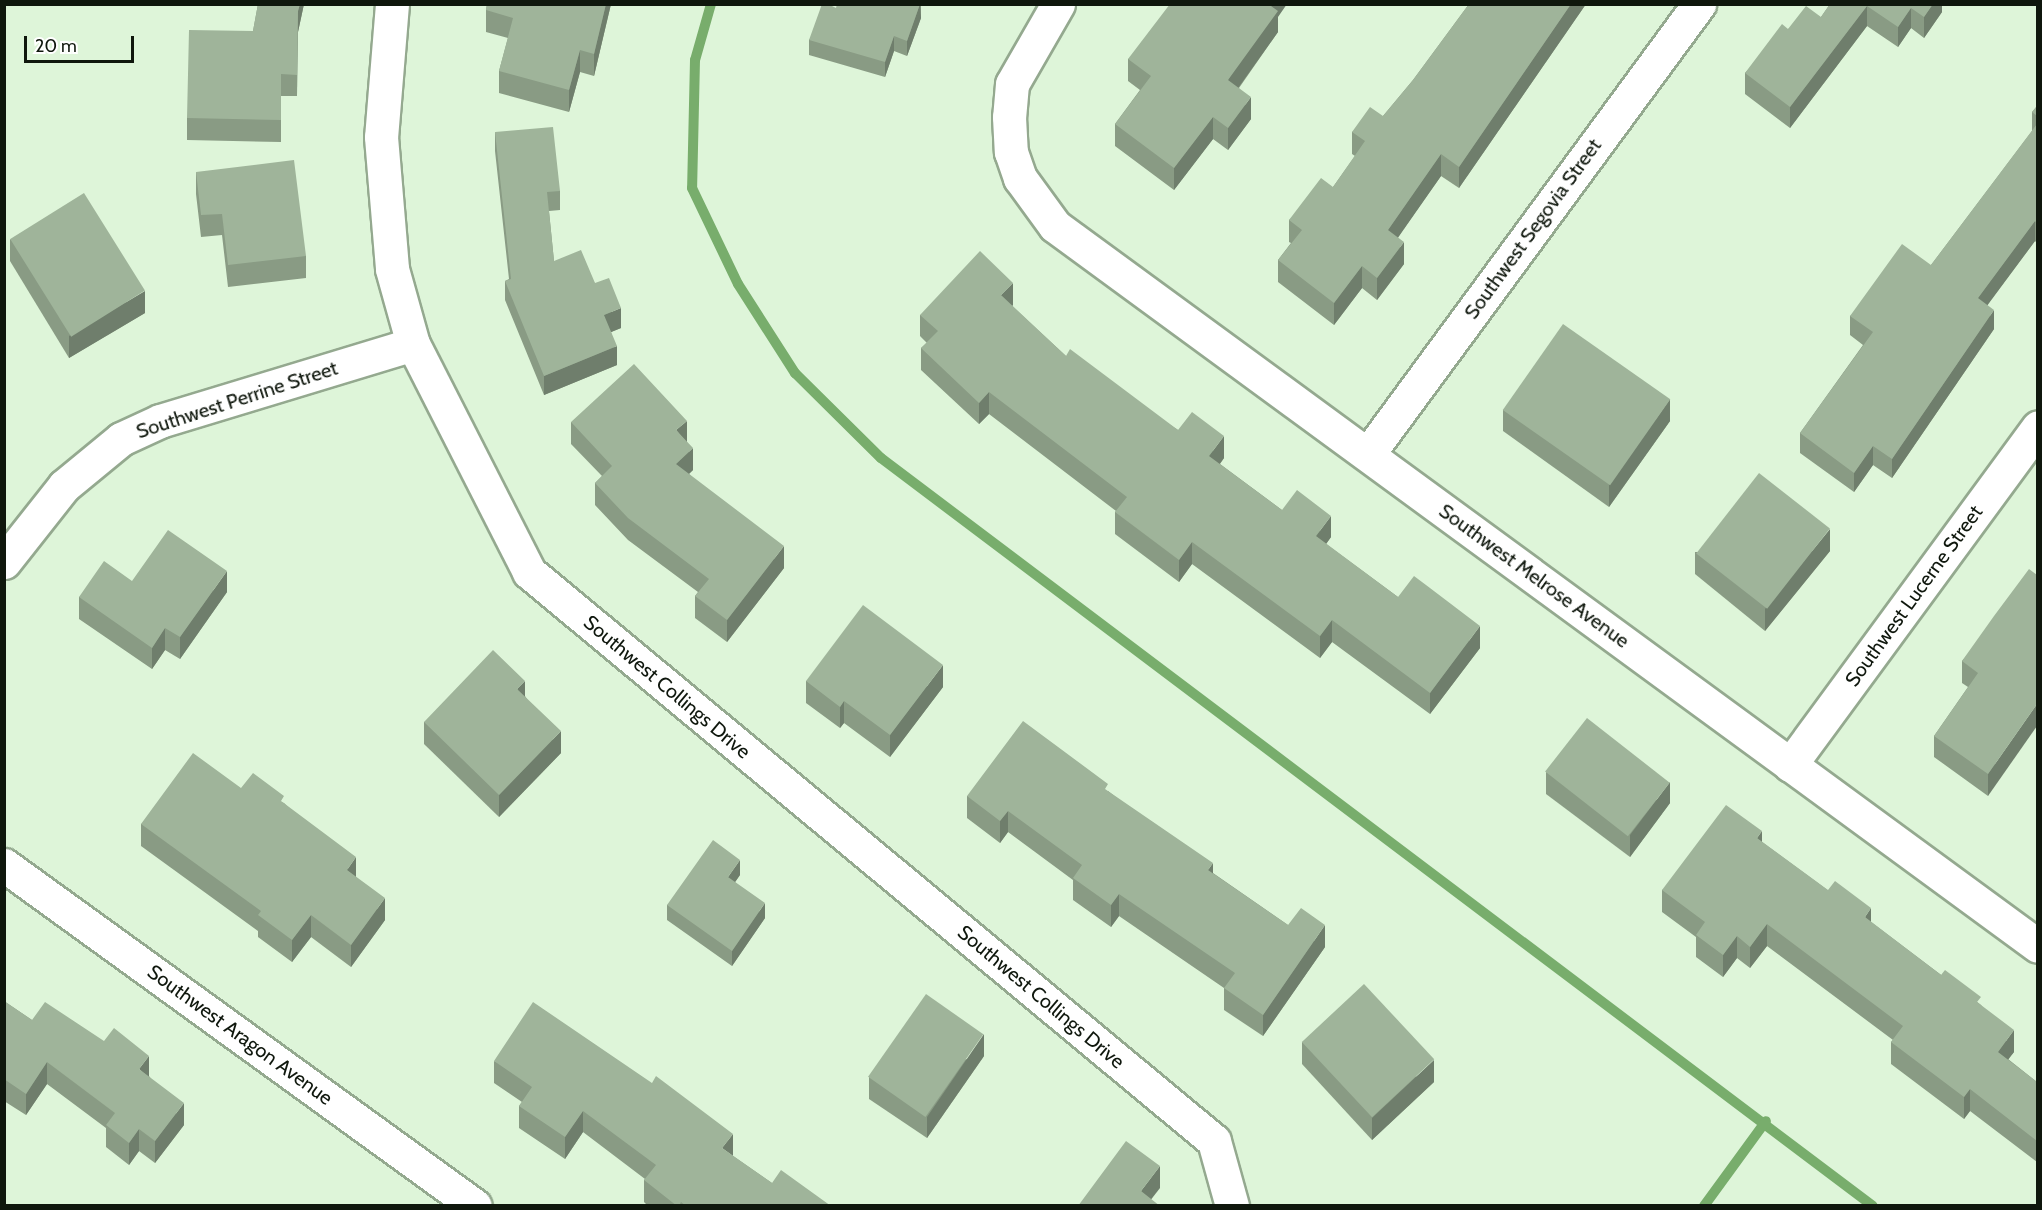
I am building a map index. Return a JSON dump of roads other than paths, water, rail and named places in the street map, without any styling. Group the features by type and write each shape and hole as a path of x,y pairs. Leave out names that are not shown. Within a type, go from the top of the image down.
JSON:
{"street":[{"name":"Southwest Collings Drive","path":"392,4 383,69 386,221 412,344 529,572 1214,1141 1232,1206"},
{"name":"Southwest Melrose Avenue","path":"1058,4 1012,84 1011,152 1035,202 1082,249 1368,454 2037,946"},
{"name":"Southwest Segovia Street","path":"1368,454 1698,4"},
{"name":"Southwest Perrine Street","path":"4,562 64,486 120,439 160,421 412,344"},
{"name":"Southwest Lucerne Street","path":"1790,765 2037,427"},
{"name":"Southwest Aragon Avenue","path":"4,865 475,1206"}],"waterway":[{"path":"711,4 695,60 692,188 738,284 795,373 881,458 1873,1206"},
{"path":"1704,1206 1766,1121"}]}
